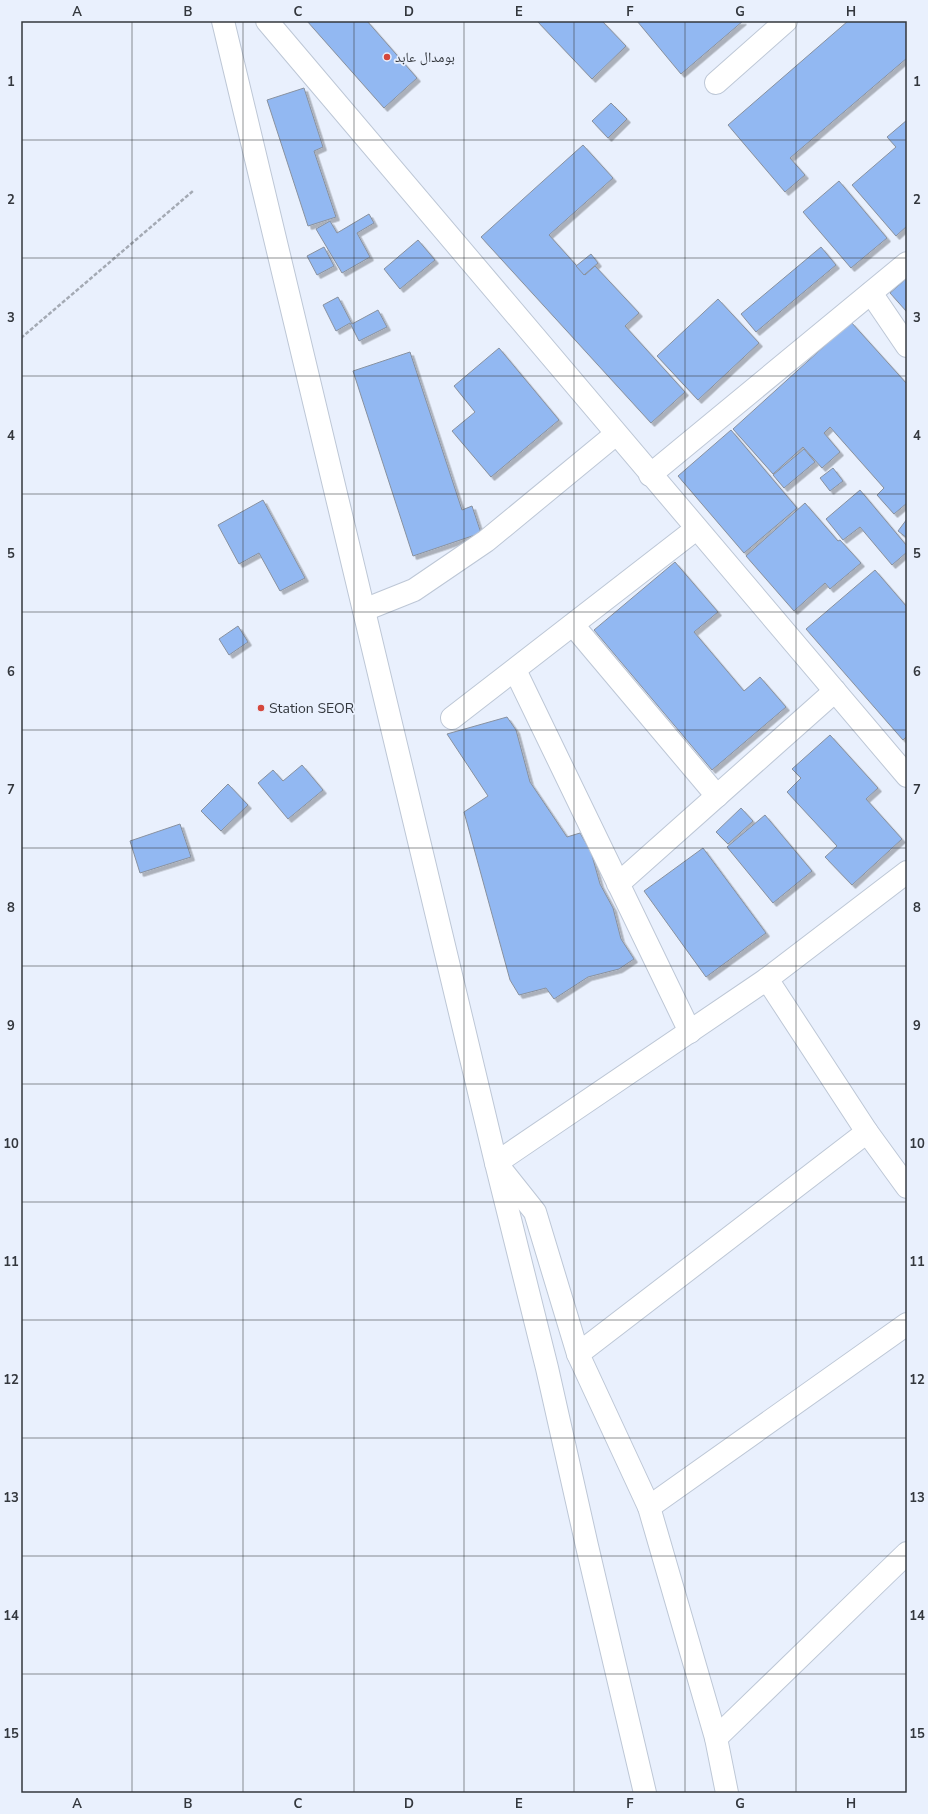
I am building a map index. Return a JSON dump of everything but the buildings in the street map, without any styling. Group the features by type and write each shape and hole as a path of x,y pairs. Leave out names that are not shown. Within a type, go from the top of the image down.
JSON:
{"street":[{"path":"223,21 496,1163 547,1368 645,1793"},
{"path":"268,21 650,475 907,776"},
{"path":"716,83 786,21"},
{"path":"650,475 907,263"},
{"path":"871,293 907,346"},
{"path":"364,610 414,590 486,541 616,434"},
{"path":"452,718 696,529"},
{"path":"573,625 717,796"},
{"path":"515,670 690,1032"},
{"path":"618,884 835,691"},
{"path":"496,1163 767,979 907,872"},
{"path":"767,979 867,1132 907,1188"},
{"path":"578,1354 867,1132"},
{"path":"496,1163 535,1212 578,1354 649,1507 716,1738 727,1793"},
{"path":"649,1507 907,1324"},
{"path":"716,1738 907,1553"}],"path":[{"path":"21,338 193,191"}],"place":[{"name":"بومدال عابد","path":"387,57"},
{"name":"Station SEOR","path":"261,708"}]}
